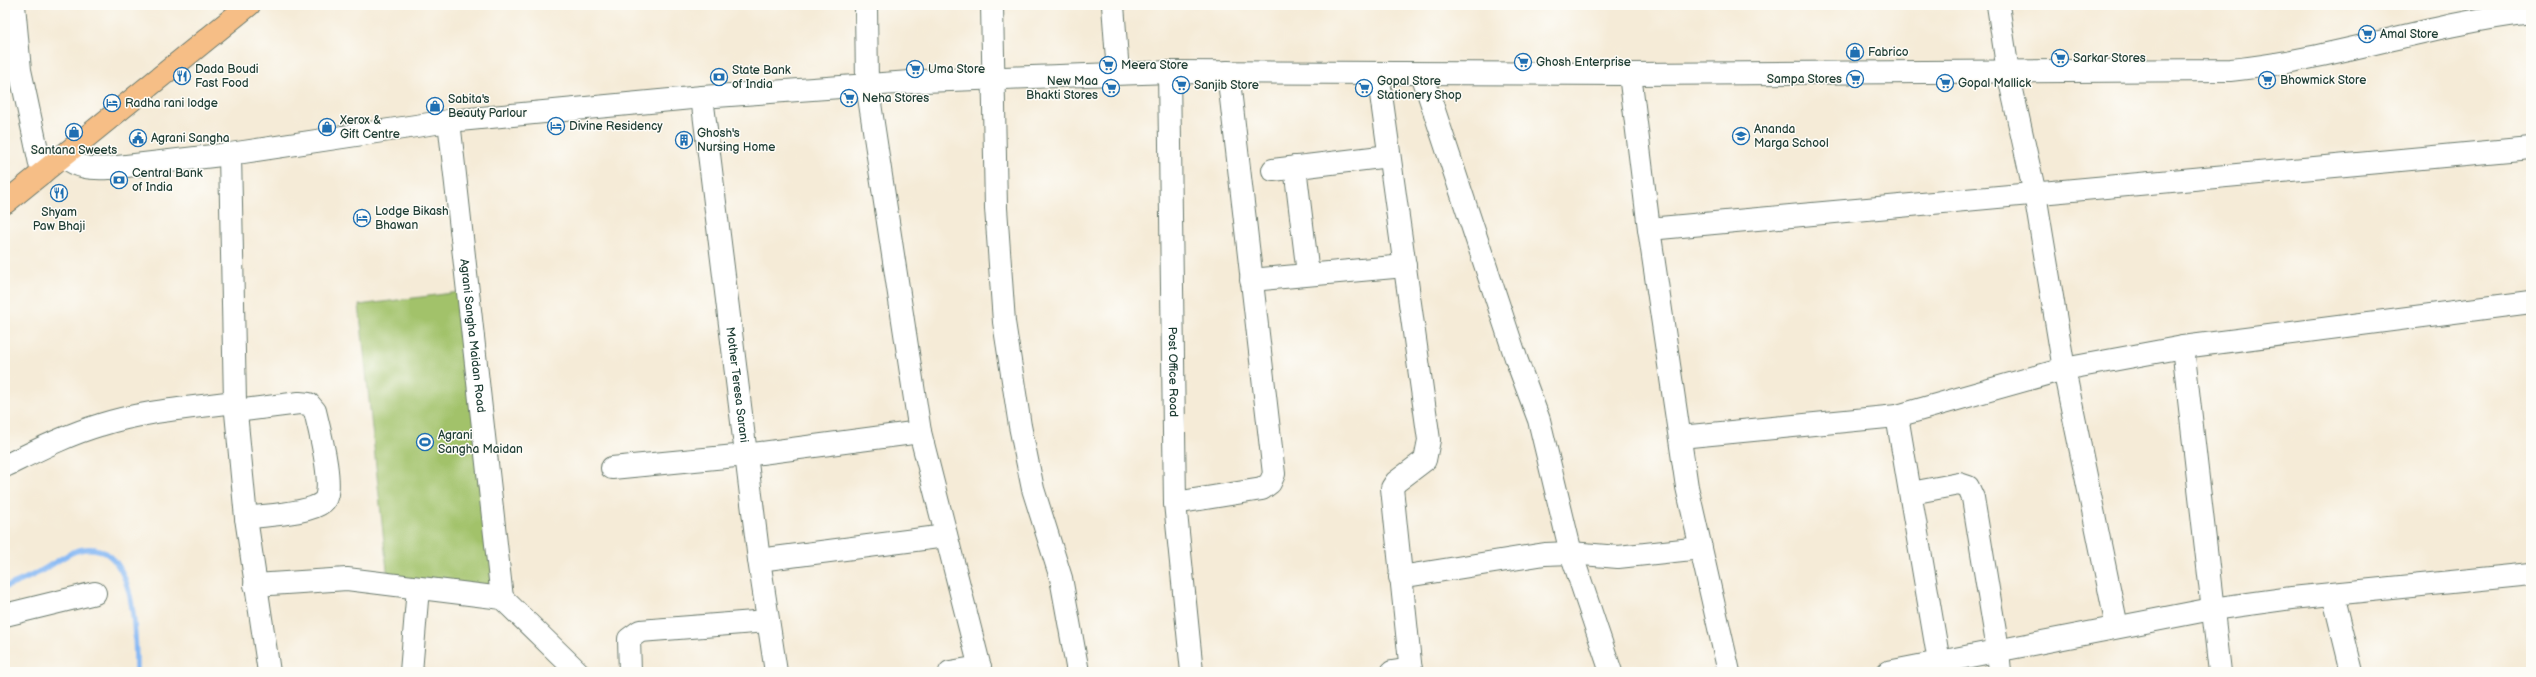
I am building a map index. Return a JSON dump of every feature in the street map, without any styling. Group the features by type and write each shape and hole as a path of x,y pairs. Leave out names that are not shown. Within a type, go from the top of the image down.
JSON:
{"main road":[{"path":"5,204 243,7"}],"street":[{"path":"14,5 20,70 42,174"},
{"path":"866,5 868,84 920,432 981,670 950,672"},
{"path":"992,5 996,208 1004,322 1020,426 1033,489 1061,578 1078,672"},
{"path":"1112,5 1118,73"},
{"path":"1998,5 2008,72 2035,194 2064,369 2117,627"},
{"path":"63,156 74,165 88,169 230,154 449,121 702,97 868,84 1118,73 1228,72 1630,74 2230,70 2260,67 2531,12"},
{"name":"Post Office Road","path":"1169,72 1175,503 1192,672"},
{"path":"1175,503 1262,489 1270,483 1274,474 1228,72"},
{"path":"1378,73 1429,440 1425,460 1396,482 1392,488 1400,577 1405,671"},
{"path":"1422,74 1517,361 1539,420 1571,553 1611,672"},
{"path":"1630,74 1649,229 1687,488 1729,672"},
{"name":"Mother Teresa Sarani","path":"702,97 759,560 767,621 776,672"},
{"name":"Agrani Sangha Maidan Road","path":"449,121 502,598"},
{"path":"1649,229 2531,148"},
{"path":"230,154 235,407 246,518 269,672"},
{"path":"1274,170 1389,156"},
{"path":"1295,167 1308,274"},
{"path":"1251,280 1405,266"},
{"path":"1680,437 1897,416 2064,369 2182,348 2531,302"},
{"path":"2182,348 2220,672"},
{"path":"5,466 56,441 100,424 149,414 235,407 299,403 309,404 315,411 329,482 328,496 323,502 313,508 246,518"},
{"path":"1897,416 1939,662"},
{"path":"612,468 746,455 920,432"},
{"path":"1911,493 1959,484 1968,487 1973,498 1998,650 2000,672"},
{"path":"759,560 946,536"},
{"path":"1400,577 1545,554 1571,553 1618,557 1701,548"},
{"path":"1888,672 2212,609 2334,594 2531,574"},
{"path":"255,585 332,579 502,598 578,672"},
{"path":"411,672 418,588"},
{"path":"5,615 95,593"},
{"path":"2334,594 2352,672"},
{"path":"630,672 629,639 640,631 767,621"}],"green space":[{"name":"Agrani Sangha Maidan","path":"460,292 495,590 388,580 359,305"}],"waterway":[{"path":"5,587 44,570 76,551 96,549 111,557 122,572 129,592 135,636 136,672"}],"place":[{"name":"Amal Store","path":"2367,34"},
{"name":"Fabrico","path":"1855,52"},
{"name":"Sarkar Stores","path":"2060,58"},
{"name":"Ghosh Enterprise","path":"1523,62"},
{"name":"Meera Store","path":"1108,65"},
{"name":"Uma Store","path":"915,69"},
{"name":"Dada Boudi Fast Food","path":"182,76"},
{"name":"State Bank of India","path":"719,77"},
{"name":"Sampa Stores","path":"1855,79"},
{"name":"Bhowmick Store","path":"2267,80"},
{"name":"Gopal Mallick","path":"1945,83"},
{"name":"Sanjib Store","path":"1181,85"},
{"name":"New Maa Bhakti Stores","path":"1111,88"},
{"name":"Gopal Store Stationery Shop","path":"1364,88"},
{"name":"Neha Stores","path":"849,98"},
{"name":"Radha rani lodge","path":"112,103"},
{"name":"Sabita's Beauty Parlour","path":"435,106"},
{"name":"Divine Residency","path":"556,126"},
{"name":"Xerox & Gift Centre","path":"327,127"},
{"name":"Santana Sweets","path":"74,132"},
{"name":"Ananda Marga School","path":"1741,136"},
{"name":"Agrani Sangha","path":"138,138"},
{"name":"Ghosh's Nursing Home","path":"684,140"},
{"name":"Central Bank of India","path":"119,180"},
{"name":"Shyam Paw Bhaji","path":"59,193"},
{"name":"Lodge Bikash Bhawan","path":"362,218"},
{"name":"Agrani Sangha Maidan","path":"425,442"}]}
